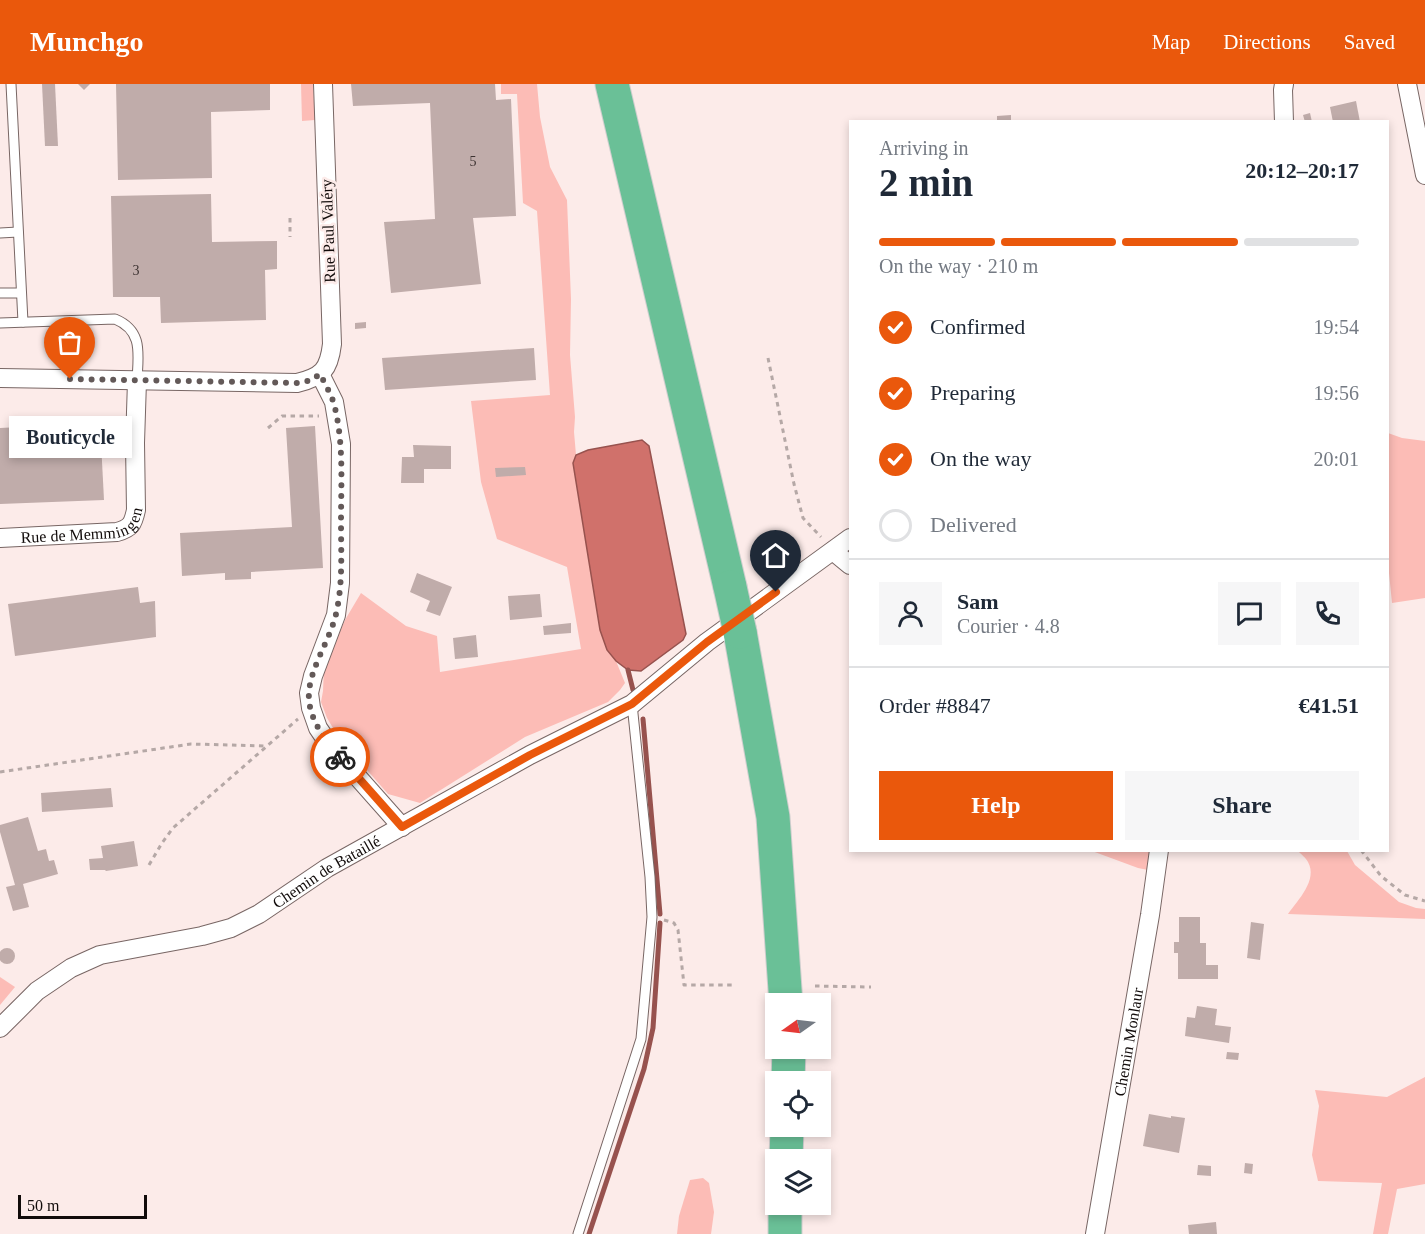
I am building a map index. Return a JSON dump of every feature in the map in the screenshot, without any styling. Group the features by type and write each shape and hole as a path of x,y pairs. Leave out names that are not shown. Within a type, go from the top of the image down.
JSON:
{"highway":[{"path":"612,84 740,632 773,817 785,993"},
{"path":"785,1215 785,1234"}],"street":[{"name":"Rue Paul Valéry","path":"320,374 330,360 332,344 323,84"},
{"path":"1284,84 1284,120"},
{"path":"1407,84 1425,175"},
{"path":"0,378 297,383 312,380 320,374 333,402 341,444 340,583 336,615 309,693 311,708 318,728 331,747 402,827"},
{"name":"Rue de Memmingen","path":"0,538 117,532 127,529 134,520 136,510 137,381"},
{"name":"Chemin de Bataillé","path":"0,1028 37,991 71,968 100,955 202,936 231,928 259,914 327,868 530,755 632,704 707,642 849,539"},
{"path":"833,551 849,564"},
{"name":"Chemin Monlaur","path":"1095,1234 1159,852"}],"lane":[{"path":"11,84 23,322"},
{"path":"0,233 18,232"},
{"path":"0,293 21,293"},
{"path":"0,323 115,319 123,322 136,337 139,350 137,381"},
{"path":"578,1234 640,1039 652,917 632,704"}],"path":[{"path":"290,218 290,237"},
{"path":"768,358 803,518 833,551"},
{"path":"268,428 282,416 336,416"},
{"path":"149,866 173,828 311,708"},
{"path":"0,772 191,744 267,746"},
{"path":"1362,852 1381,876 1397,889 1405,895 1425,901"},
{"path":"652,917 674,923 678,930 684,985 734,986"},
{"path":"815,986 871,987"}],"shaded area":[{"path":"301,84 313,84 315,120 302,121"},
{"path":"501,84 537,84 540,117 550,167 567,200 571,299 570,355 576,455 573,463 607,649 616,661 625,683 608,702 525,737 420,803 388,794 339,738 321,702 324,668 345,620 361,593 406,626 437,636 440,672 581,649 567,567 497,539 481,482 471,401 550,395 537,211 523,203 517,94 501,94"},
{"path":"1389,433 1402,438 1425,441 1425,598 1392,603 1389,573"},
{"path":"642,440 649,446 686,634 683,640 641,671 628,670 616,661 607,650 600,630 573,463 576,455 588,450"},
{"path":"1095,852 1150,852 1148,870"},
{"path":"1299,852 1348,852 1355,865 1399,902 1425,909 1425,919 1288,914 1309,883 1310,869"},
{"path":"0,977 15,987 0,1005"},
{"path":"1425,1077 1425,1184 1397,1189 1388,1234 1373,1234 1382,1183 1318,1181 1312,1155 1319,1106 1315,1090 1387,1097"},
{"path":"703,1178 709,1183 714,1212 711,1234 677,1234 679,1216 690,1180"}],"building":[{"path":"42,84 55,84 58,146 45,146"},
{"path":"78,84 90,84 84,90"},
{"path":"116,84 270,84 270,110 211,112 212,178 118,180"},
{"path":"351,84 495,84 496,100 511,99 516,216 473,218 481,284 391,293 384,222 435,219 430,103 353,106"},
{"path":"1356,101 1360,120 1333,120 1330,107"},
{"path":"1310,113 1312,120 1304,120 1303,115"},
{"path":"1011,115 1011,120 997,120 997,116"},
{"path":"211,194 212,242 277,241 277,269 265,270 266,320 161,323 160,297 113,297 111,196"},
{"path":"366,322 366,328 355,329 355,323"},
{"path":"534,348 536,380 385,390 382,358"},
{"path":"100,423 104,500 0,504 0,428"},
{"path":"315,426 323,568 251,572 251,579 225,580 225,573 182,576 180,533 292,527 286,428"},
{"path":"413,445 451,446 451,469 424,469 424,483 401,483 402,457 414,457"},
{"path":"525,467 526,475 496,477 495,468"},
{"path":"417,573 452,587 440,616 426,611 430,601 410,592"},
{"path":"138,587 140,603 155,601 156,637 15,656 8,604"},
{"path":"540,594 542,617 510,620 508,596"},
{"path":"571,623 571,633 544,635 543,626"},
{"path":"476,635 478,657 455,659 453,638"},
{"path":"111,788 113,807 42,812 41,793"},
{"path":"28,817 38,851 46,849 49,861 54,860 58,874 23,884 29,907 13,911 6,887 15,885 0,825"},
{"path":"134,841 138,866 106,871 90,870 89,859 103,858 101,846"},
{"path":"1179,917 1200,917 1200,943 1206,943 1206,965 1218,965 1218,979 1178,979 1178,953 1174,953 1174,942 1179,942"},
{"path":"1251,922 1264,924 1260,960 1247,958"},
{"path":"7,948 15,956 7,964 -1,956"},
{"path":"1197,1006 1217,1009 1215,1025 1231,1027 1229,1043 1185,1036 1187,1017 1195,1018"},
{"path":"1227,1052 1239,1053 1238,1060 1226,1059"},
{"path":"1149,1114 1185,1118 1179,1153 1143,1146"},
{"path":"1245,1163 1253,1164 1252,1174 1244,1173"},
{"path":"1198,1165 1211,1166 1211,1176 1197,1175"},
{"path":"1216,1222 1217,1234 1189,1234 1188,1225"}],"waterway":[{"path":"628,670 633,690"},
{"path":"643,719 660,914"},
{"path":"589,1234 644,1069 653,1028 660,923"}],"way so far":[{"path":"70,379 297,383 312,380 320,374 333,402 341,444 340,583 336,615 309,693 318,728 340,757"}],"place":[{"name":"Bouticycle","path":"70,379"}],"route":[{"path":"340,757 402,827 530,755 632,704 707,642 776,592"}]}
